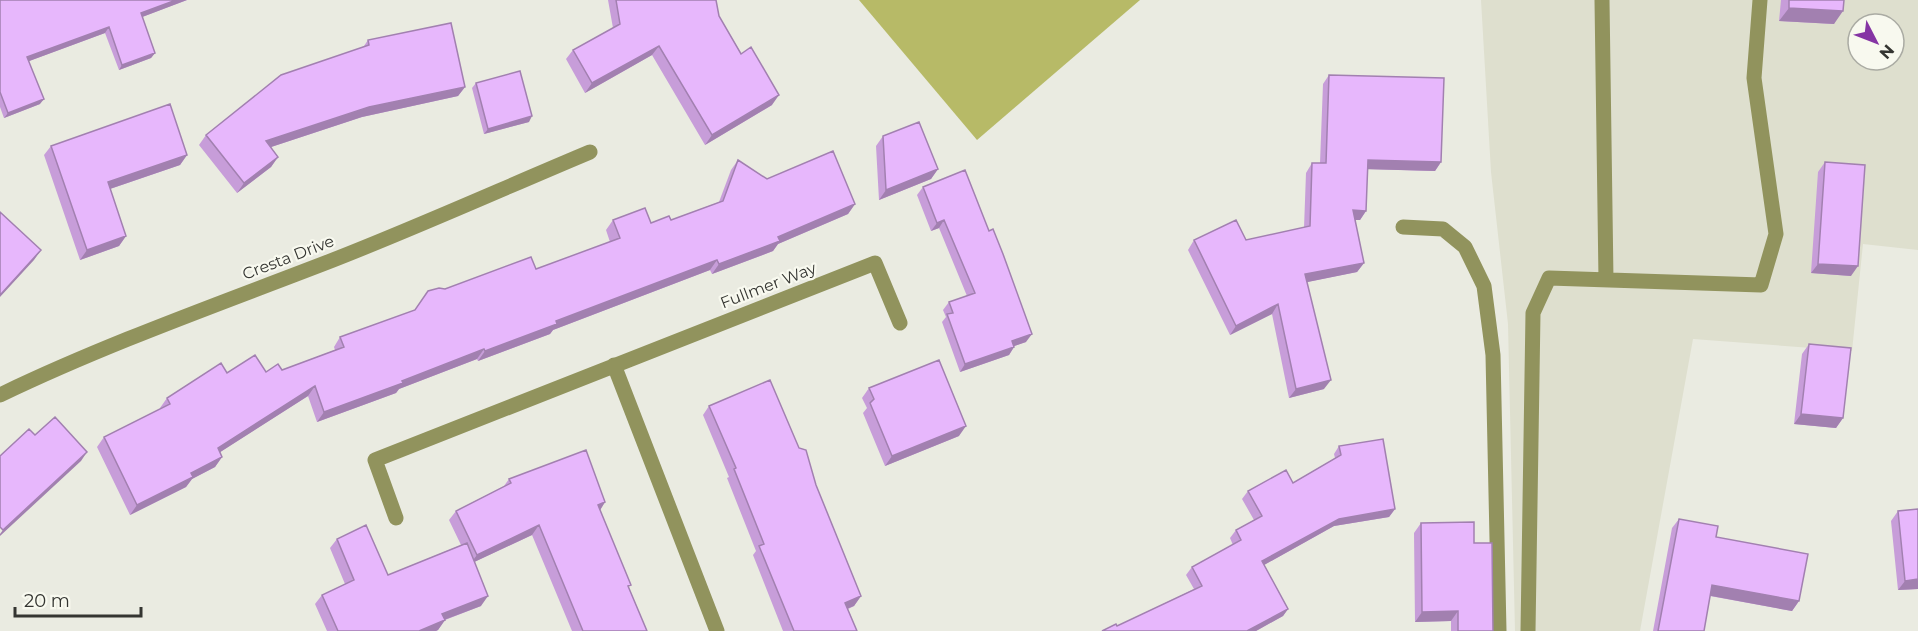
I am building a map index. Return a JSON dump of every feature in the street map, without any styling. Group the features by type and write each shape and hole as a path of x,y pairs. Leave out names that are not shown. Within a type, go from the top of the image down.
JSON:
{"street":[{"path":"1602,0 1606,280"},
{"path":"1528,631 1533,313 1549,278 1761,285 1776,234 1754,78 1760,0"},
{"name":"Cresta Drive","path":"0,395 182,317 335,259 590,152"},
{"path":"1403,226 1443,229 1465,247 1484,286 1493,355 1499,631"},
{"name":"Fullmer Way","path":"396,518 375,460 875,263 900,323"},
{"path":"614,365 717,631"}],"shaded area":[{"path":"1481,0 1918,0 1918,250 1863,244 1852,351 1693,339 1640,631 1515,631 1508,324 1491,172"}],"green space":[{"path":"859,0 1140,0 977,140"}],"building":[{"path":"0,0 176,0 141,13 155,53 122,65 109,27 27,57 44,99 8,113 0,92"},
{"path":"616,0 716,0 719,16 741,54 751,47 779,95 712,135 659,46 592,83 573,50 620,24"},
{"path":"1789,0 1844,0 1843,11 1789,8"},
{"path":"451,23 465,87 369,107 266,141 278,157 244,183 206,135 281,75 369,45 368,40"},
{"path":"520,71 532,116 488,129 476,83"},
{"path":"1329,75 1444,78 1441,162 1368,160 1366,211 1353,210 1364,263 1305,274 1331,380 1296,389 1278,304 1236,326 1194,240 1236,220 1246,240 1310,226 1312,163 1326,163"},
{"path":"170,104 187,155 108,182 126,236 87,250 51,146"},
{"path":"919,122 938,169 886,190 883,136"},
{"path":"833,151 855,204 778,237 780,241 719,264 717,260 556,321 557,324 485,351 484,349 402,381 403,383 324,412 315,386 218,448 222,457 191,473 193,477 137,505 104,437 170,404 167,398 221,363 227,373 255,355 266,372 278,364 282,370 344,347 340,337 415,310 428,291 445,289 531,257 536,269 620,238 613,220 645,208 651,223 669,216 671,220 723,201 738,160 767,179"},
{"path":"1825,162 1865,165 1858,266 1818,264"},
{"path":"965,170 989,231 993,229 1032,334 1012,341 1014,347 965,364 947,314 953,313 949,302 975,293 944,220 937,223 923,187"},
{"path":"0,212 41,250 0,295"},
{"path":"1809,344 1851,348 1843,418 1801,414"},
{"path":"939,360 966,426 892,456 870,403 874,399 869,388"},
{"path":"770,380 799,448 806,450 816,485 861,596 845,603 857,631 794,631 759,546 764,544 734,469 736,468 709,406"},
{"path":"55,417 87,452 3,530 0,527 0,456 29,429 35,435"},
{"path":"1383,439 1395,509 1339,519 1262,561 1288,609 1247,631 1102,631 1202,586 1192,567 1241,540 1236,530 1262,516 1248,491 1286,470 1293,483 1341,455 1339,446"},
{"path":"586,450 605,502 598,505 647,631 583,631 539,525 477,555 456,511 511,483 509,479"},
{"path":"1918,509 1918,579 1905,581 1898,511"},
{"path":"1679,519 1718,526 1716,537 1808,554 1799,601 1712,585 1704,631 1658,631"},
{"path":"1474,522 1474,543 1492,543 1493,631 1458,631 1458,611 1422,612 1421,523"},
{"path":"366,525 388,575 467,543 488,596 442,614 445,620 419,631 338,631 322,595 354,580 337,539"}]}
